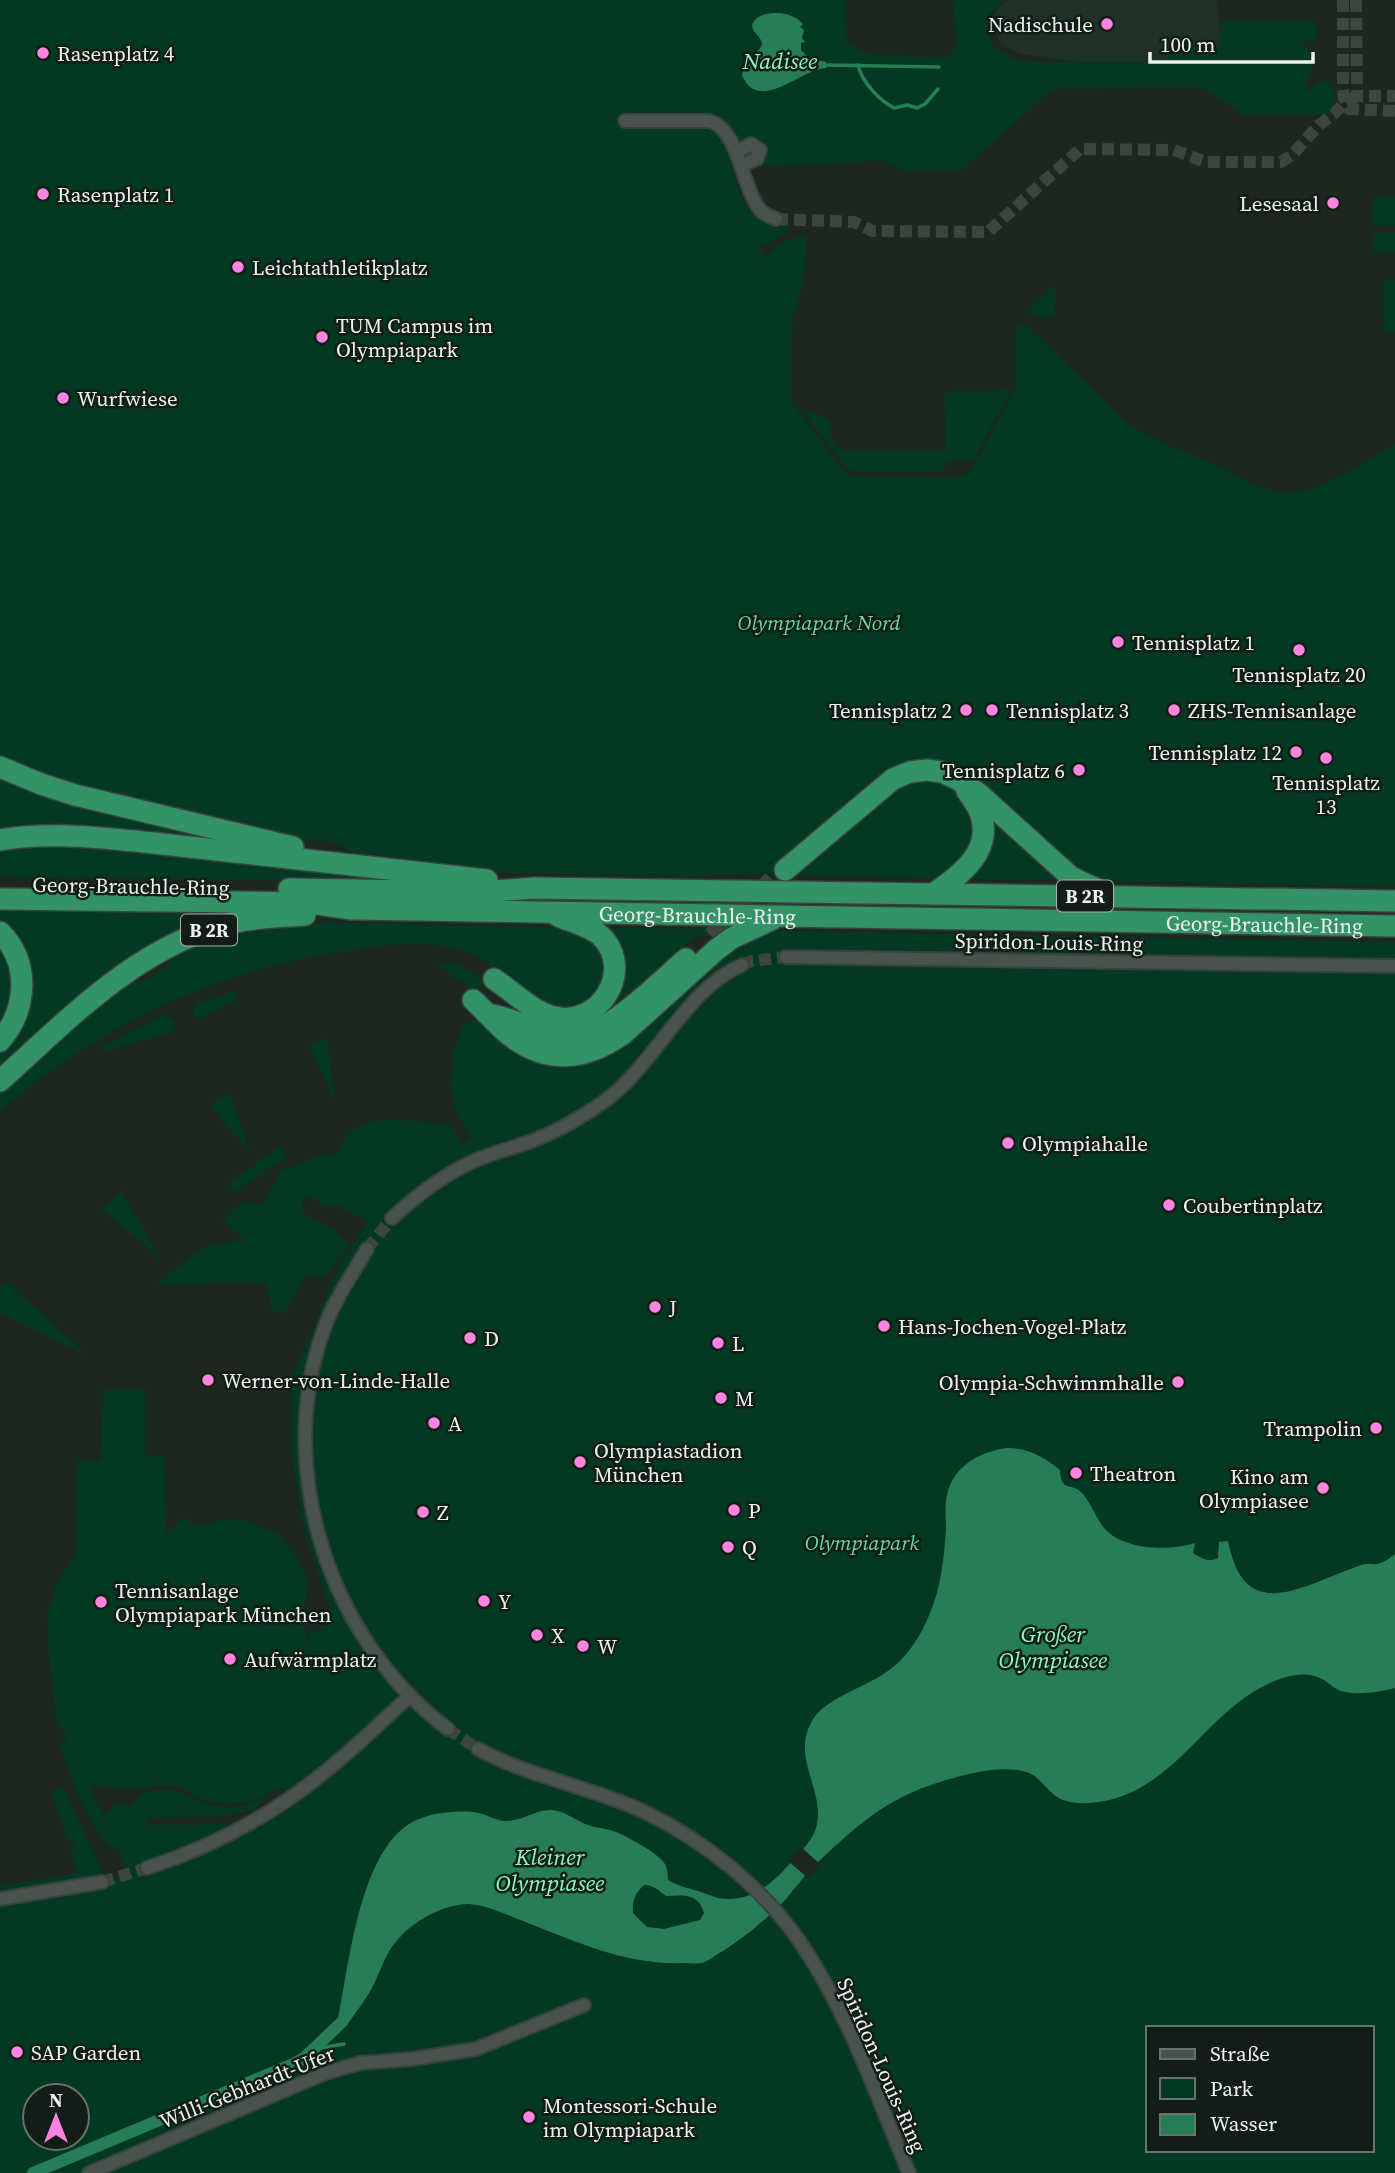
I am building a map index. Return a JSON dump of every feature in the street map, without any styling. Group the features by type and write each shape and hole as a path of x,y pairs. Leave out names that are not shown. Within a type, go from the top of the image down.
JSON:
{"highway":[{"path":"0,767 75,795 304,850 327,862"},
{"path":"785,870 893,779 910,772 942,772 957,779 979,809 982,835 972,862 961,874 933,894"},
{"path":"964,786 978,793 1071,877 1113,897"},
{"name":"B 2R","path":"0,840 36,836 135,841 480,879 534,888"},
{"name":"Georg-Brauchle-Ring","path":"0,884 481,892 534,888 1395,901"},
{"name":"Georg-Brauchle-Ring","path":"0,899 310,903 352,909 1395,926"},
{"name":"B 2R","path":"0,1081 85,1004 155,953 209,930 237,922 352,909"},
{"path":"536,1029 494,979 537,1010 555,1017 576,1018 596,1008 604,1000 612,986 614,975 614,962 609,947 599,934 550,912"},
{"path":"473,1000 510,1036 545,1054 570,1056 597,1050 623,1034 732,938 779,916"},
{"path":"0,932 15,951 23,984 16,1018 0,1041"},
{"path":"489,1015 500,1016 552,1036 579,1037 603,1028 712,937"}],"street":[{"path":"625,121 718,123 728,135 736,152 748,191 763,213 776,219"},
{"path":"736,152 751,144 760,150 755,161 741,165"},
{"name":"Spiridon-Louis-Ring","path":"786,957 1395,966"},
{"path":"392,1218 437,1180 475,1161 555,1131 610,1097 642,1064 698,996 729,970 742,965"},
{"path":"367,1249 324,1328 307,1403 306,1469 323,1551 349,1613 392,1675 410,1696 448,1729"},
{"path":"147,1868 219,1840 285,1802 317,1779 410,1696"},
{"name":"Spiridon-Louis-Ring","path":"478,1749 521,1769 615,1799 648,1814 703,1846 746,1881 782,1920 807,1954 843,2018 909,2173"},
{"path":"0,1899 102,1882"},
{"name":"Willi-Gebhardt-Ufer","path":"89,2173 326,2073 360,2063 412,2059 476,2049 584,2005"}],"shaded area":[{"name":"Nadischule","path":"1007,0 1217,0 1221,46 1173,46 1166,62 1077,62 1021,54 1002,45 994,31 993,18"}],"green space":[{"name":"Olympiapark Nord","path":"0,0 845,0 846,42 867,54 941,58 951,55 956,47 953,0 1002,0 988,17 992,42 1002,53 1009,56 1040,62 1166,62 1173,46 1221,46 1221,21 1316,21 1315,41 1300,42 1312,54 1312,70 1305,89 1311,91 1318,82 1328,81 1335,94 1334,114 1242,114 1205,89 1188,87 1053,89 960,171 902,171 882,160 749,167 716,112 710,127 724,143 742,198 749,210 764,222 789,226 789,231 764,245 758,243 765,259 783,243 807,236 804,279 793,317 792,403 848,476 959,478 972,469 1016,387 1016,331 1018,326 1024,323 1135,428 1265,488 1290,492 1314,488 1395,445 1395,887 1096,881 1079,875 946,763 928,760 905,763 881,774 774,867 774,874 681,876 515,873 458,868 440,863 351,852 338,844 320,839 307,842 120,799 0,760"},
{"path":"1373,198 1395,198 1395,225 1373,225"},
{"path":"1373,233 1395,233 1395,252 1373,252"},
{"path":"1384,280 1395,280 1395,332 1384,332"},
{"path":"1056,283 1054,317 1030,316 1030,308"},
{"path":"1011,390 973,461 946,461 942,472 852,471 799,407 830,420 832,441 840,450 946,452 945,392"},
{"path":"0,772 269,845 136,833 136,830 85,825 33,824 0,827"},
{"path":"912,780 940,781 965,796 976,834 954,871 936,878 800,876 800,870 890,791"},
{"path":"985,811 1060,880 969,879"},
{"path":"75,844 455,882 0,877 0,846"},
{"path":"0,893 730,900 730,903"},
{"path":"0,906 251,911 207,923 0,1069 0,1046 20,1018 0,925"},
{"path":"318,922 575,928 602,947 608,980 575,1014 535,1000 477,957 454,948 404,944 304,959 210,986 121,1027 79,1052 0,1111 0,1092 128,979 142,982 172,964 172,953 255,926"},
{"path":"606,928 734,929 725,937 696,936 611,1012 592,1024 602,1009"},
{"name":"Olympiapark","path":"765,932 1395,942 1395,2173 0,2173 0,1903 104,1887 100,1875 0,1892 0,1885 77,1874 71,1848 76,1842 67,1841 52,1791 63,1788 108,1883 128,1867 122,1861 122,1851 107,1844 85,1810 60,1744 68,1740 57,1723 47,1616 55,1587 77,1552 77,1461 101,1461 103,1390 145,1390 145,1456 165,1457 166,1534 184,1518 200,1526 222,1520 248,1521 277,1534 288,1546 308,1582 305,1609 307,1659 308,1633 320,1631 330,1608 305,1532 292,1460 292,1379 338,1269 368,1220 341,1206 324,1207 310,1195 302,1201 303,1214 332,1228 349,1245 324,1277 306,1274 284,1314 271,1309 267,1283 157,1284 206,1245 244,1241 223,1220 244,1202 262,1205 281,1171 320,1156 334,1156 347,1135 358,1126 383,1120 451,1125 460,1145 471,1139 457,1114 450,1086 453,1056 461,1028 471,1020 484,1020 542,1059 739,943","holes":["151,1769 153,1786 181,1786 196,1797 221,1803 252,1800 282,1787 288,1794 252,1815 227,1824 148,1825 147,1818 224,1816 254,1810 268,1797 230,1809 204,1803 173,1790 145,1791 129,1807 118,1803 104,1815 91,1792 91,1785 151,1788"]},
{"path":"0,944 12,976 12,994 0,1026"},
{"path":"439,962 461,966 481,978 483,985 476,990 471,989 438,965"},
{"path":"232,992 238,996 237,999 200,1019 194,1016 193,1010 197,1004"},
{"path":"165,1014 174,1022 173,1032 104,1051 103,1046"},
{"path":"327,1039 335,1101 309,1044"},
{"path":"229,1092 250,1153 210,1105"},
{"path":"280,1146 286,1158 235,1192 228,1184"},
{"path":"121,1191 161,1259 102,1209"},
{"path":"5,1281 88,1356 0,1313 0,1288"}],"water":[{"name":"Nadisee","path":"781,13 803,24 800,27 804,30 802,38 805,42 801,43 801,50 809,58 826,62 826,68 781,87 759,91 749,86 742,75 745,66 762,45 752,25 761,16"},
{"name":"Großer Olympiasee","path":"1015,1448 1042,1457 1054,1465 1060,1470 1064,1484 1080,1491 1104,1528 1123,1541 1161,1548 1195,1543 1193,1553 1211,1560 1218,1558 1219,1542 1228,1541 1235,1566 1245,1582 1258,1590 1272,1593 1289,1591 1360,1565 1381,1563 1395,1554 1395,1688 1352,1693 1334,1688 1311,1675 1277,1680 1248,1695 1228,1711 1152,1780 1130,1793 1105,1801 1084,1803 1064,1800 1033,1775 1017,1770 987,1771 925,1787 886,1806 860,1824 814,1866 764,1920 731,1946 702,1963 662,1963 623,1956 476,1905 459,1905 441,1910 408,1929 396,1941 371,1989 347,2025 338,2019 358,1915 377,1863 390,1842 406,1826 422,1818 461,1812 479,1813 510,1821 555,1810 585,1824 616,1832 642,1846 665,1864 668,1880 683,1887 730,1899 752,1894 770,1883 808,1843 817,1824 816,1798 805,1747 806,1734 812,1721 834,1701 890,1669 911,1648 926,1622 939,1583 949,1488 965,1465 980,1455","holes":["644,1885 666,1896 694,1899 702,1906 704,1913 700,1920 664,1929 647,1927 633,1913 633,1909 636,1894"]}],"pier":[{"path":"801,1847 821,1865 808,1878 788,1861"}],"waterway":[{"path":"826,65 939,67"},
{"path":"858,65 872,90 894,108 907,105 917,108 925,104 938,89"},
{"path":"33,2173 293,2064 304,2058 342,2022"},
{"path":"314,2049 344,2044"}],"tunnel":[{"path":"1343,0 1343,90 1349,109 1395,111"},
{"path":"1356,0 1357,96 1395,96"},
{"path":"776,219 854,222 873,231 988,232 1080,149 1174,150 1206,162 1281,162 1292,155 1319,125 1345,102 1357,96"},
{"path":"712,937 785,870"},
{"path":"742,965 752,961 786,957"},
{"path":"367,1249 392,1218"},
{"path":"448,1729 478,1749"},
{"path":"102,1882 147,1868"}],"place":[{"name":"Nadischule","path":"1107,24"},
{"name":"Rasenplatz 4","path":"43,53"},
{"name":"Rasenplatz 1","path":"43,194"},
{"name":"Lesesaal","path":"1333,203"},
{"name":"Leichtathletikplatz","path":"238,267"},
{"name":"TUM Campus im Olympiapark","path":"322,337"},
{"name":"Wurfwiese","path":"63,398"},
{"name":"Tennisplatz 1","path":"1118,642"},
{"name":"Tennisplatz 20","path":"1299,650"},
{"name":"Tennisplatz 2","path":"966,710"},
{"name":"Tennisplatz 3","path":"992,710"},
{"name":"ZHS-Tennisanlage","path":"1174,710"},
{"name":"Tennisplatz 12","path":"1296,752"},
{"name":"Tennisplatz 13","path":"1326,758"},
{"name":"Tennisplatz 6","path":"1079,770"},
{"name":"Olympiahalle","path":"1008,1143"},
{"name":"Coubertinplatz","path":"1169,1205"},
{"name":"J","path":"655,1307"},
{"name":"Hans-Jochen-Vogel-Platz","path":"884,1326"},
{"name":"D","path":"470,1338"},
{"name":"L","path":"718,1343"},
{"name":"Werner-von-Linde-Halle","path":"208,1380"},
{"name":"Olympia-Schwimmhalle","path":"1178,1382"},
{"name":"M","path":"721,1398"},
{"name":"A","path":"434,1423"},
{"name":"Trampolin","path":"1376,1428"},
{"name":"Olympiastadion München","path":"580,1462"},
{"name":"Theatron","path":"1076,1473"},
{"name":"Kino am Olympiasee","path":"1323,1488"},
{"name":"P","path":"734,1510"},
{"name":"Z","path":"423,1512"},
{"name":"Q","path":"728,1547"},
{"name":"Y","path":"484,1601"},
{"name":"Tennisanlage Olympiapark München","path":"101,1602"},
{"name":"X","path":"537,1635"},
{"name":"W","path":"583,1646"},
{"name":"Aufwärmplatz","path":"230,1659"},
{"name":"SAP Garden","path":"17,2052"},
{"name":"Montessori-Schule im Olympiapark","path":"529,2117"}],"water label":[{"name":"Kleiner Olympiasee","path":"550,1870"}]}
